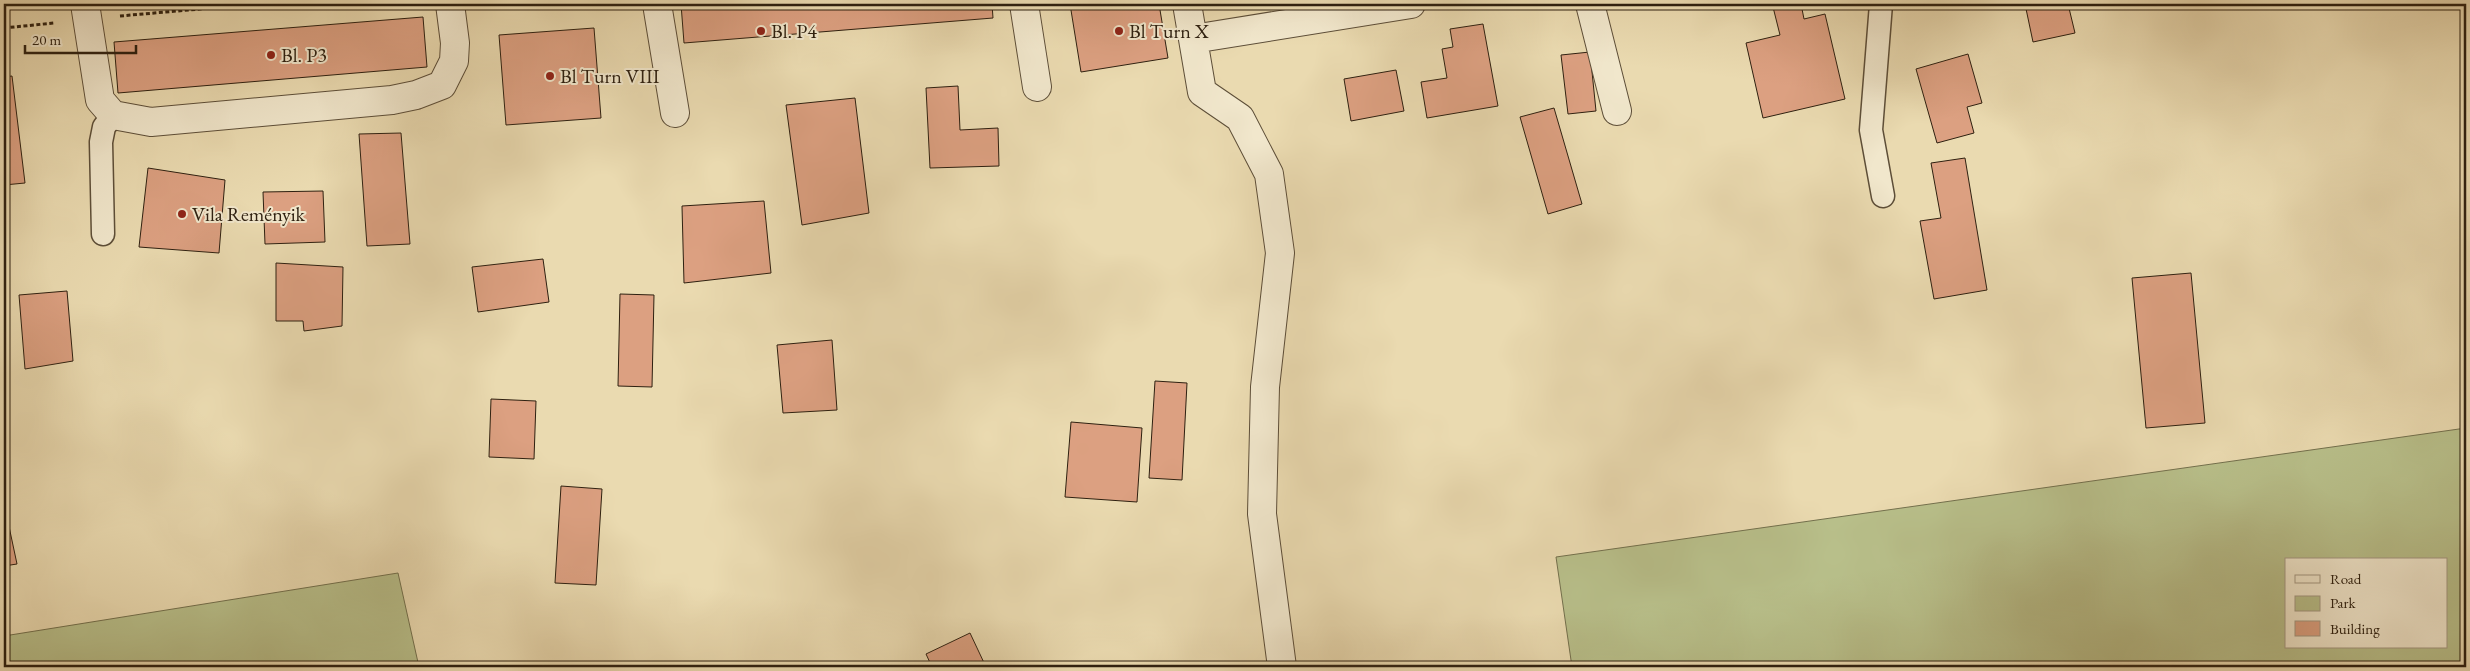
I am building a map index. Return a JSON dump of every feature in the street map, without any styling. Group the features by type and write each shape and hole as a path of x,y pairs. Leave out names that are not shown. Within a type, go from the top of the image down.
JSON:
{"street":[{"path":"85,12 100,100 113,114 151,122 392,100 416,95 442,86 454,61 455,43 450,4"},
{"path":"657,4 676,113"},
{"path":"1024,4 1037,87"},
{"path":"1187,4 1202,92 1240,118 1269,174 1280,253 1265,387 1262,514 1282,667"},
{"path":"1194,39 1411,4"},
{"path":"1590,4 1617,111"}],"lane":[{"path":"1882,4 1871,130 1883,196"},
{"path":"103,234 101,142 104,127 113,114"}],"path":[{"path":"4,28 85,12 256,4"}],"green space":[{"path":"2466,428 2466,667 1572,667 1556,557"},
{"path":"398,573 419,667 4,667 4,636"}],"building":[{"name":"Bl. P4","path":"681,4 992,4 993,18 684,43"},
{"name":"Bl Turn X","path":"1070,4 1159,4 1168,58 1081,72"},
{"path":"1801,4 1804,19 1825,14 1845,99 1763,118 1746,43 1780,35 1773,7"},
{"path":"2025,4 2068,4 2075,33 2033,42"},
{"name":"Bl. P3","path":"423,17 427,67 118,93 114,42"},
{"path":"1483,24 1498,106 1427,118 1421,82 1447,78 1442,49 1453,47 1450,29"},
{"name":"Bl Turn VIII","path":"594,28 601,118 506,125 499,35"},
{"path":"1590,52 1596,111 1568,114 1561,55"},
{"path":"1968,54 1982,103 1967,107 1974,133 1937,143 1916,69"},
{"path":"1396,70 1404,111 1351,121 1344,79"},
{"path":"12,76 25,183 4,185 4,77"},
{"path":"958,86 960,130 998,128 999,166 930,168 926,88"},
{"path":"855,98 869,213 802,225 786,105"},
{"path":"1554,108 1582,204 1548,214 1520,117"},
{"path":"401,133 410,244 367,246 359,134"},
{"path":"1965,158 1987,290 1934,299 1920,221 1941,218 1931,163"},
{"name":"Vila Reményik","path":"148,168 225,180 219,253 139,247"},
{"path":"323,191 325,242 265,244 263,192"},
{"path":"764,201 771,273 684,283 682,206"},
{"path":"543,259 549,302 478,312 472,267"},
{"path":"276,263 343,267 342,326 304,331 303,321 276,321"},
{"path":"2191,273 2205,423 2146,428 2132,278"},
{"path":"67,291 73,361 25,369 19,295"},
{"path":"620,294 654,295 652,387 618,386"},
{"path":"832,340 837,410 783,413 777,345"},
{"path":"1155,381 1187,383 1182,480 1149,478"},
{"path":"491,399 536,401 534,459 489,457"},
{"path":"1071,422 1142,428 1137,502 1065,497"},
{"path":"561,486 602,489 596,585 555,583"},
{"path":"4,503 17,564 4,566"},
{"path":"970,633 986,667 932,667 926,654"}],"place":[{"name":"Bl. P4","path":"761,31"},
{"name":"Bl Turn X","path":"1119,31"},
{"name":"Bl. P3","path":"271,55"},
{"name":"Bl Turn VIII","path":"550,76"},
{"name":"Vila Reményik","path":"182,214"}]}
